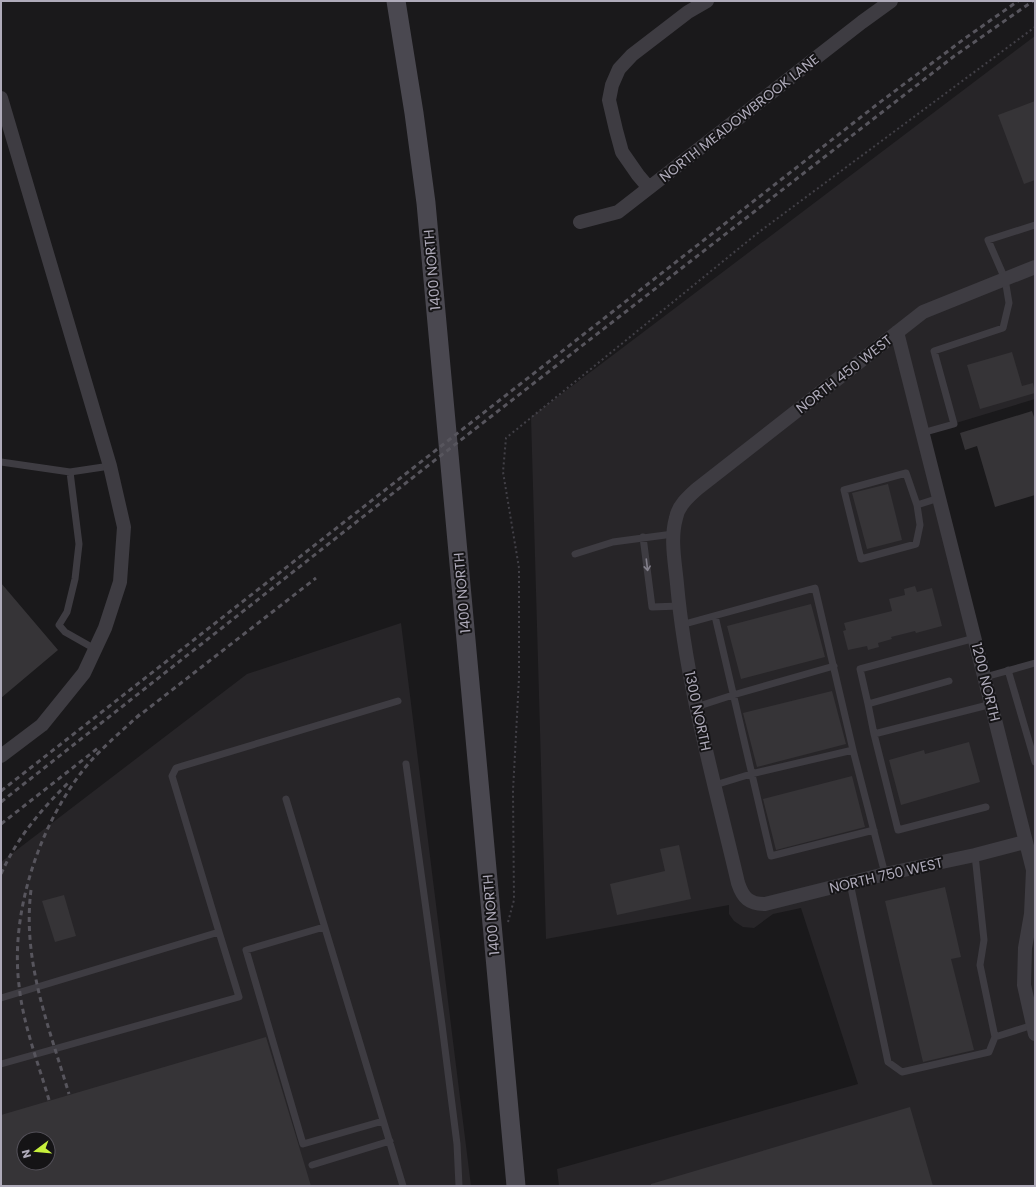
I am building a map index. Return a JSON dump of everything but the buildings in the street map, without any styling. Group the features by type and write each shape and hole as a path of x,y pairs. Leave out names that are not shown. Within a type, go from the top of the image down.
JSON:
{"main road":[{"name":"1400 NORTH","path":"396,1 414,113 426,203 516,1186"}],"street":[{"path":"649,188 622,152 610,100 612,85 619,69 632,55 688,12 707,1"},
{"name":"NORTH MEADOWBROOK LANE","path":"580,222 618,212 890,1"},
{"path":"1,756 42,725 84,673 105,628 120,582 124,527 110,466 2,105"},
{"name":"NORTH 450 WEST","path":"676,517 680,507 697,489 923,312 1035,268"},
{"name":"1200 NORTH","path":"897,332 992,704 1025,842 1034,869 1031,914 1024,948 1024,984 1034,1030"},
{"name":"1300 NORTH","path":"676,517 673,534 679,606 696,707 738,883 741,893 748,900"},
{"name":"NORTH 750 WEST","path":"748,900 756,904 765,904 885,874 974,855 1025,842"}],"lane":[{"path":"922,433 954,424 934,351 1003,328 1009,303 1005,279 988,240 1035,225"},
{"path":"1,462 70,472 110,466"},
{"path":"70,472 79,544 75,579 69,606 59,625 65,632 95,649"},
{"path":"906,473 917,505 920,526 916,544 861,559 844,490 906,473"},
{"path":"917,505 939,498"},
{"path":"575,554 613,542 673,534"},
{"path":"643,537 652,607 679,606"},
{"path":"681,625 815,588 853,750 885,874"},
{"path":"714,616 771,856 874,830"},
{"path":"975,638 860,669 874,734 898,830 986,807"},
{"path":"985,677 1035,663"},
{"path":"696,707 733,694 834,666"},
{"path":"1008,670 1035,762"},
{"path":"868,704 949,682"},
{"path":"1,1064 239,997 172,776 176,768 398,701"},
{"path":"874,734 992,704"},
{"path":"715,785 751,774 853,750"},
{"path":"406,764 457,1144 459,1186"},
{"path":"286,799 403,1186"},
{"path":"850,883 888,1062 902,1072 989,1052 995,1037 980,965 984,940 974,855"},
{"path":"324,927 246,950 303,1144 383,1121"},
{"path":"1,998 219,932"},
{"path":"995,1037 1034,1030"},
{"path":"312,1165 390,1141"}],"path":[{"path":"506,928 514,900 513,790 519,670 518,568 503,472 506,438 759,232 1035,27"}],"shaded area":[{"path":"1035,36 1035,399 923,433 985,676 1035,662 1035,1186 559,1186 557,1169 858,1084 801,908 773,914 754,928 743,927 734,921 729,914 729,905 546,939 531,417"},
{"path":"401,623 471,1186 1,1186 1,862 247,674"}],"railway":[{"path":"1,791 875,106 964,39 1018,1"},
{"path":"1,802 430,464 953,57 1033,1"},
{"path":"136,718 316,578"},
{"path":"49,1100 27,1029 19,985 17,957 19,929 24,900 31,871 41,843 68,792 84,769 97,754 140,714"},
{"path":"1,824 98,748"},
{"path":"1,874 15,848 31,824 49,802 70,781"},
{"path":"31,890 29,916 30,942 34,968 39,994 69,1094"}]}
